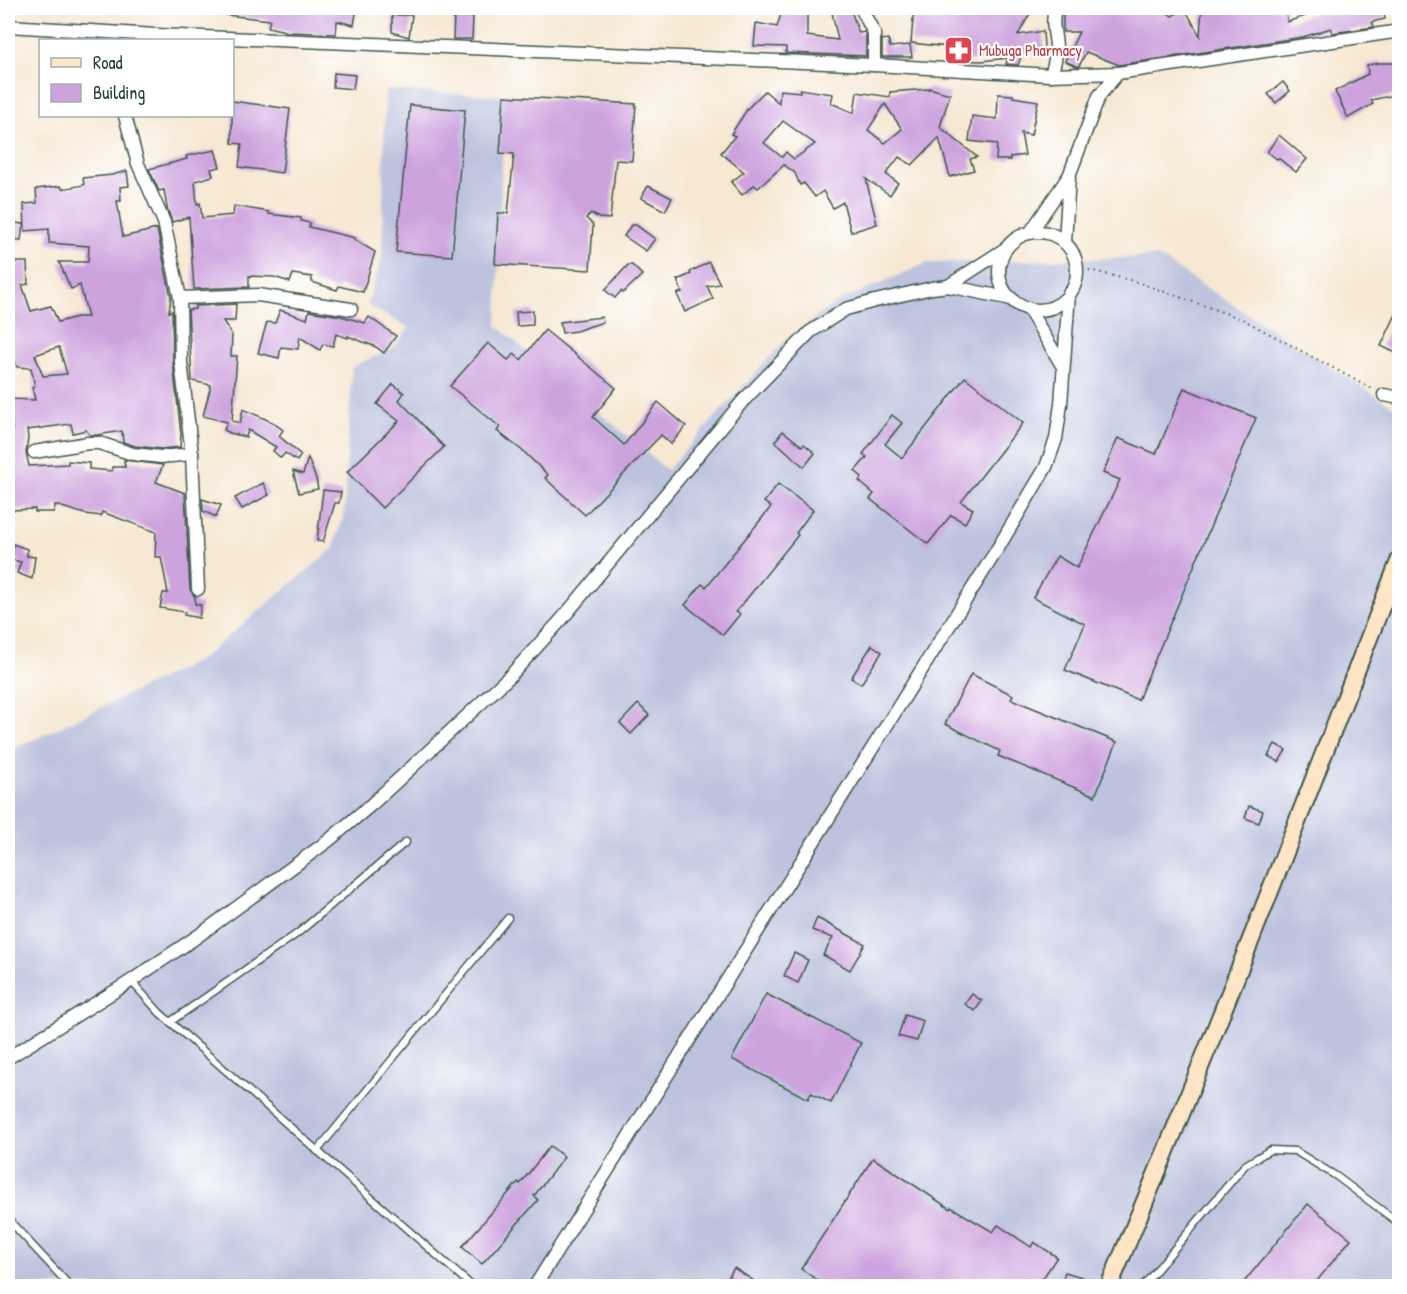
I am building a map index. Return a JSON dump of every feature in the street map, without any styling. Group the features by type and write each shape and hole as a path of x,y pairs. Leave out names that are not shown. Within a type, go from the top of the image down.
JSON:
{"main road":[{"path":"1109,1287 1230,992 1400,559"}],"street":[{"path":"861,8 874,33 874,65"},
{"path":"1051,75 1056,58 1056,40 1052,30 1055,8"},
{"path":"8,26 183,39"},
{"path":"234,41 874,65 1051,75 1118,72 1400,31"},
{"path":"1030,233 1069,176 1099,96 1118,72"},
{"path":"125,117 138,164 164,222 180,298 182,363 192,454 198,589"},
{"path":"1065,242 1069,176"},
{"path":"948,286 1011,299 1028,308 1046,309 1063,300 1074,285 1077,267 1071,249 1065,242 1048,233 1030,233 1013,241 1002,256 999,274 1011,299"},
{"path":"8,1058 198,936 328,841 372,804 510,676 562,619 742,402 810,332 846,309 885,298 948,286 1007,248"},
{"path":"535,1287 998,548 1046,467 1056,439 1061,404 1069,293"},
{"path":"180,298 258,295 351,309"},
{"path":"1028,308 1063,368"},
{"path":"1384,395 1400,398"},
{"path":"34,452 88,442 99,443 133,454 174,457 192,454"}],"lane":[{"path":"170,1022 298,933 406,842"},
{"path":"317,1151 508,918"},
{"path":"131,981 170,1022 472,1287"},
{"path":"1143,1287 1245,1165 1270,1150 1294,1151 1336,1176 1400,1224"},
{"path":"8,1219 70,1287"}],"path":[{"path":"1077,267 1134,281 1242,319 1384,395"}],"shaded area":[{"path":"385,90 504,96 497,326 667,470 781,345 835,303 927,263 1158,257 1394,407 1399,408 1399,1286 8,1286 8,752 200,660 333,549 344,514 352,367 391,349 410,328 367,305 382,259"}],"building":[{"path":"226,8 357,8 354,25 337,21 336,34 289,32 268,27 270,20 226,15"},
{"path":"783,8 807,15 807,36 838,40 831,8 850,8 859,33 864,32 866,35 866,56 786,53 786,47 754,46 756,23 777,27"},
{"path":"914,8 993,8 1011,12 1012,8 1033,8 1018,35 1043,31 1044,48 1024,49 1018,65 1006,64 1008,58 982,61 957,60 958,48 911,43"},
{"path":"1063,8 1162,8 1172,16 1185,9 1200,36 1202,8 1286,8 1287,22 1317,12 1315,8 1383,8 1385,19 1372,22 1374,27 1332,33 1331,28 1303,37 1119,65 1086,52 1079,66 1076,66 1065,61 1079,32 1063,32"},
{"path":"392,15 412,15 409,37 392,32"},
{"path":"454,15 473,17 472,39 453,39"},
{"path":"888,39 890,47 910,45 912,57 882,57 882,40"},
{"path":"1400,63 1400,94 1371,100 1373,104 1348,118 1335,91 1368,74 1367,65"},
{"path":"334,73 355,75 353,89 333,87"},
{"path":"1283,82 1290,91 1276,103 1268,94"},
{"path":"800,89 833,94 831,103 854,113 857,92 890,97 890,92 929,89 950,94 940,127 977,157 970,159 974,170 950,177 939,138 912,165 899,157 886,174 898,183 890,195 866,179 877,224 851,232 843,202 833,208 823,191 815,197 804,183 800,185 795,173 784,165 758,188 754,185 742,195 731,182 744,172 721,153 735,136 731,134 748,108 765,91 779,103 780,90 800,92","holes":["885,104 902,129 885,143 868,130","783,121 815,144 794,159 786,152 782,157 764,143"]},
{"path":"998,94 1038,101 1031,135 1021,133 1025,155 1010,157 1010,160 996,160 997,144 969,141 972,116 997,119"},
{"path":"504,96 636,104 632,161 616,160 610,219 599,218 591,213 586,218 593,225 590,270 495,264 498,213 508,213 514,154 500,153"},
{"path":"234,101 290,109 282,173 239,167 242,144 232,143"},
{"path":"410,105 465,110 452,256 396,252"},
{"path":"1279,135 1307,159 1296,172 1267,152"},
{"path":"215,150 220,167 211,169 213,176 195,181 197,204 200,203 202,218 233,215 234,206 301,218 301,221 310,223 309,227 355,238 375,252 363,292 339,286 337,290 312,282 312,277 293,274 290,282 274,277 249,276 249,287 194,289 189,217 172,222 164,190 159,191 149,169 187,159 186,156"},
{"path":"127,171 129,186 120,187 121,201 117,201 123,237 157,229 171,297 169,312 172,311 173,362 181,435 180,447 161,449 135,446 123,442 122,431 97,435 90,435 86,430 73,433 71,424 27,430 26,453 29,466 68,464 68,461 89,463 89,469 112,471 112,467 125,467 124,460 163,465 156,482 185,493 190,589 195,597 195,604 201,605 199,618 184,615 185,612 160,608 163,593 168,593 161,557 155,557 156,532 102,512 101,516 85,514 55,505 54,512 35,512 35,509 10,510 8,445 13,445 11,415 8,416 8,399 35,400 32,387 35,386 31,368 17,367 13,355 8,327 8,313 12,312 8,292 8,262 27,262 28,284 22,285 31,311 51,306 58,322 77,317 88,317 80,285 71,289 59,262 88,262 89,246 49,243 49,229 25,231 24,204 37,203 36,189 61,186 62,189 84,185 83,178","holes":["59,347 67,374 43,376 35,355"]},
{"path":"648,186 672,198 665,211 641,198"},
{"path":"8,222 23,224 21,240 8,239"},
{"path":"631,225 636,225 655,239 646,251 624,236"},
{"path":"709,262 720,284 707,286 713,299 685,312 677,294 682,292 677,280"},
{"path":"628,265 632,265 642,275 615,298 605,290"},
{"path":"236,304 235,321 223,321 232,335 231,356 237,356 232,421 240,423 243,409 272,422 283,430 279,436 301,455 297,461 285,453 281,458 273,451 276,447 248,430 246,437 230,433 224,430 227,422 203,416 211,385 192,381 188,310 195,309 195,306"},
{"path":"1400,306 1400,355 1381,346"},
{"path":"280,310 307,319 309,311 341,316 365,323 369,317 396,336 384,353 376,347 348,336 348,338 336,334 333,346 323,344 320,350 300,337 298,349 281,347 279,358 258,353 267,322 275,323"},
{"path":"533,311 533,325 517,326 516,312"},
{"path":"602,317 603,322 562,333 560,322"},
{"path":"545,330 616,388 593,417 624,445 658,402 686,426 671,444 661,435 585,515 545,478 548,475 524,452 497,431 500,427 450,386 488,343 508,360 514,354 521,360"},
{"path":"965,377 1023,423 961,502 973,509 965,523 951,515 928,544 870,499 874,494 859,481 862,477 855,471 867,457 863,454 892,415 902,423 885,444 902,458"},
{"path":"393,384 404,393 399,400 444,447 382,508 347,472 399,421 377,404"},
{"path":"1184,388 1256,418 1138,700 1065,670 1085,624 1033,598 1057,556 1077,568 1120,480 1103,473 1118,438 1156,454"},
{"path":"783,431 815,453 804,467 775,441"},
{"path":"308,458 318,489 299,493 293,471 303,474"},
{"path":"263,483 269,495 242,509 235,498"},
{"path":"778,484 813,510 796,533 798,535 736,612 740,614 723,635 685,605 702,584 706,587 771,507 764,502"},
{"path":"323,490 341,492 339,503 335,503 323,542 317,541"},
{"path":"202,499 221,505 216,517 203,511"},
{"path":"13,544 27,549 27,556 35,557 32,579 17,573 21,562 12,560"},
{"path":"872,645 882,652 861,684 851,678"},
{"path":"971,674 1013,695 1011,699 1117,742 1095,796 998,756 1000,751 945,724"},
{"path":"638,704 649,715 631,734 620,723"},
{"path":"1275,744 1286,750 1279,762 1268,756"},
{"path":"1249,806 1263,811 1259,823 1245,818"},
{"path":"817,918 865,944 850,970 823,955 833,938 812,930"},
{"path":"794,953 808,960 798,983 784,976"},
{"path":"766,994 861,1043 831,1103 811,1093 808,1099 732,1059"},
{"path":"972,994 982,1001 975,1011 965,1004"},
{"path":"905,1015 923,1021 917,1041 898,1036"},
{"path":"550,1146 564,1157 534,1196 538,1200 482,1264 462,1247 518,1182 520,1184"},
{"path":"873,1158 950,1209 951,1207 993,1232 998,1225 1031,1247 1034,1242 1057,1257 1037,1287 828,1287 801,1269"},
{"path":"1308,1204 1351,1239 1312,1287 1240,1287"},
{"path":"734,1268 763,1287 722,1287"},
{"path":"1065,1272 1082,1277 1079,1287 1060,1287"}],"place":[{"name":"Mubuga Pharmacy","path":"958,50"}]}
